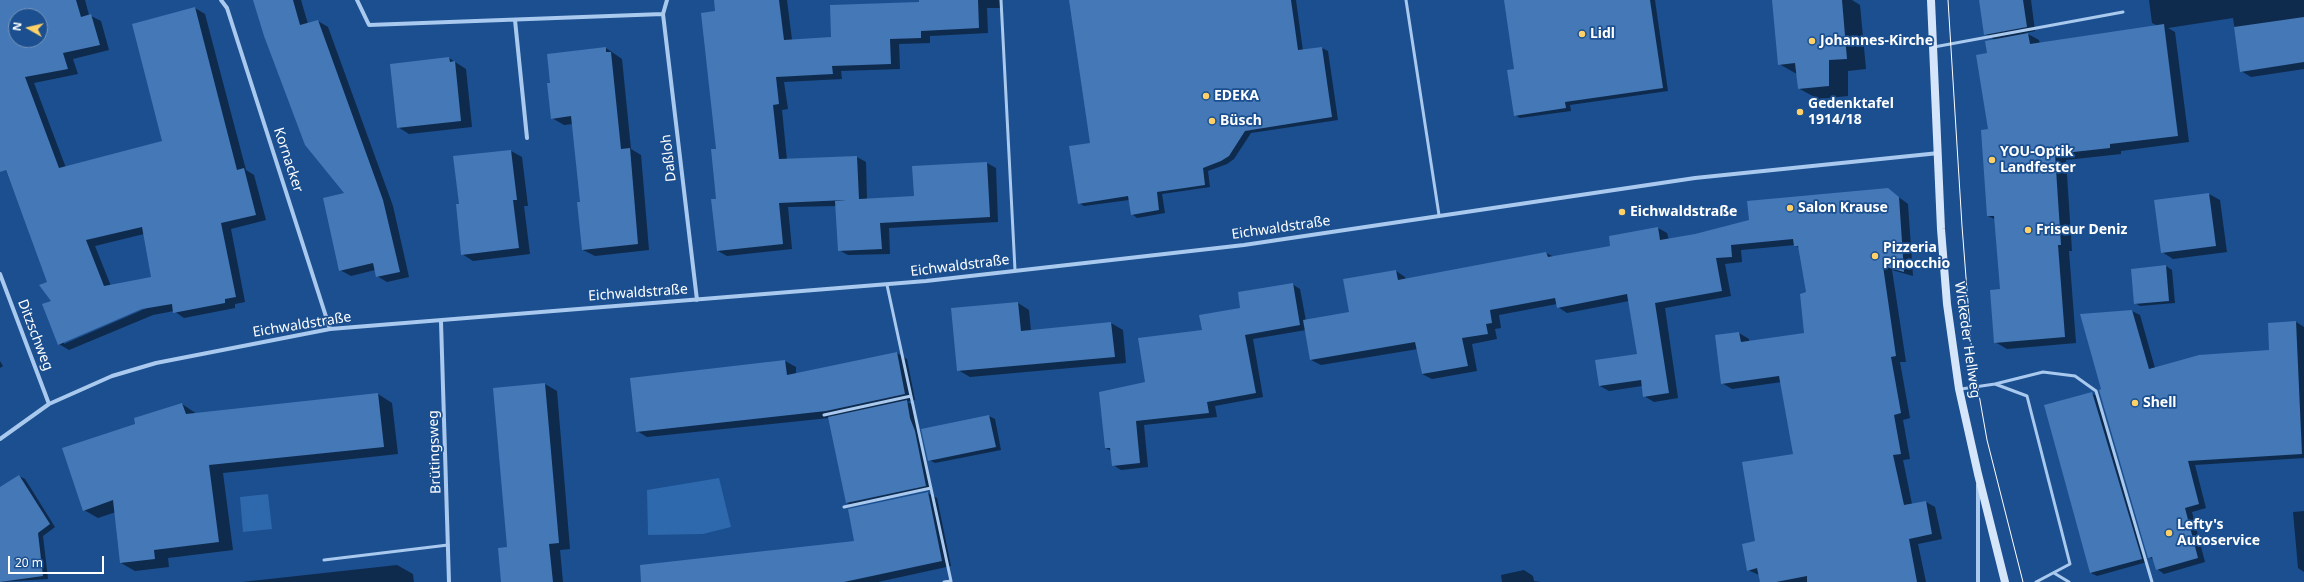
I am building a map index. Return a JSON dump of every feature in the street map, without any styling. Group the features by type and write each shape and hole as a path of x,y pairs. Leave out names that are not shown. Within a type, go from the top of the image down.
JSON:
{"main road":[{"name":"Wickeder Hellweg","path":"1931,0 1939,153 1941,229 1947,304 1959,389 1978,474 2006,582"}],"street":[{"name":"Kornacker","path":"221,0 227,8 330,329"},
{"path":"357,0 369,25 663,14"},
{"name":"Daßloh","path":"667,0 663,14 697,300"},
{"path":"515,20 527,138"},
{"name":"Eichwaldstraße","path":"0,439 49,404 112,376 156,362 330,329 441,322 570,308 697,300 887,285 1244,245 1695,178 1939,153"},
{"name":"Ditzschweg","path":"0,274 49,404"},
{"name":"Brütingsweg","path":"441,322 449,582"},
{"path":"1978,474 1978,582"}],"lane":[{"path":"1001,0 1015,270"},
{"path":"1406,0 1439,215"},
{"path":"1934,47 2123,12"},
{"path":"887,285 951,581 944,582"},
{"path":"1959,389 1995,384 2043,372 2075,376 2096,391 2152,582"},
{"path":"1995,384 2027,396 2070,564 2036,582"},
{"path":"824,415 911,396"},
{"path":"844,507 931,488"},
{"path":"324,560 448,545"},
{"path":"2054,573 2069,582"}],"shaded area":[{"path":"719,478 731,527 703,534 648,535 647,490"},
{"path":"268,494 272,529 243,532 240,497"}],"building":[{"path":"0,0 76,0 81,17 91,14 100,45 63,53 68,69 25,77 59,168 162,141 132,24 195,7 237,170 244,168 256,215 221,223 236,297 225,299 225,303 173,313 172,304 142,309 58,345 42,304 51,301 39,285 47,282 6,170 0,172","holes":["142,227 151,277 104,286 86,240"]},
{"path":"253,0 293,0 300,25 318,20 383,200 400,272 376,277 373,263 339,271 323,198 344,193 305,145 264,36"},
{"path":"714,0 779,0 784,40 831,37 830,5 919,2 919,0 978,0 979,28 921,31 921,38 890,39 891,64 832,66 833,74 776,77 779,104 773,105 779,159 857,156 859,199 914,196 912,166 987,162 990,217 880,223 882,249 838,251 835,201 846,200 779,203 783,244 717,251 711,199 716,199 711,149 716,149 701,13 715,11"},
{"name":"EDEKA","path":"1069,0 1291,0 1298,50 1322,47 1332,117 1245,131 1229,156 1203,168 1205,185 1157,192 1159,210 1131,215 1128,196 1078,204 1069,146 1090,143"},
{"name":"Lidl","path":"1504,0 1650,0 1663,88 1565,102 1566,108 1514,116 1507,70 1514,69"},
{"name":"Johannes-Kirche","path":"1772,0 1842,0 1847,59 1829,60 1829,86 1798,89 1795,63 1778,65"},
{"path":"1979,0 2023,0 2027,27 1984,35"},
{"path":"2304,17 2304,62 2240,72 2234,27"},
{"path":"2164,24 2178,136 2110,144 2110,148 2055,154 2061,245 2058,245 2065,337 1994,343 1990,290 2000,289 1994,216 1987,216 1981,130 1988,129 1976,55 1987,53 1985,41 2028,33 2030,44"},
{"path":"606,47 606,52 611,52 621,149 630,148 638,244 582,250 577,202 580,202 571,116 551,119 547,83 550,83 547,54"},
{"path":"449,57 450,62 455,61 461,121 397,128 390,64"},
{"path":"511,150 517,200 513,200 519,248 461,255 456,204 459,204 453,156"},
{"path":"1888,188 1899,197 1904,272 1883,266 1896,356 1891,357 1901,413 1894,415 1901,454 1893,455 1904,505 1926,501 1932,534 1909,539 1917,582 1807,582 1807,576 1776,582 1760,582 1757,568 1747,571 1742,544 1755,541 1742,462 1793,454 1779,376 1721,384 1715,335 1739,332 1741,342 1804,333 1800,294 1806,292 1798,246 1794,246 1793,239 1731,245 1732,257 1716,258 1722,291 1655,303 1669,393 1643,397 1641,380 1599,386 1595,360 1637,354 1627,294 1557,308 1555,298 1490,310 1492,323 1486,324 1488,334 1462,338 1468,366 1422,374 1415,342 1310,360 1303,320 1349,312 1343,279 1396,270 1398,280 1546,252 1548,257 1610,246 1609,236 1658,227 1660,240 1695,234 1749,220 1747,201"},
{"path":"2209,193 2216,246 2161,253 2154,200"},
{"path":"2166,265 2169,301 2134,304 2131,269"},
{"path":"1293,283 1300,325 1245,335 1256,393 1207,402 1209,413 1136,421 1140,463 1112,466 1110,448 1105,448 1099,392 1145,382 1138,338 1202,330 1199,315 1240,308 1238,292"},
{"path":"1018,302 1021,331 1111,322 1115,357 957,371 951,308"},
{"path":"2132,310 2149,369 2199,355 2269,350 2268,323 2296,321 2302,454 2188,461 2199,504 2185,508 2198,558 2156,570 2152,557 2148,558 2099,390 2101,389 2080,314"},
{"path":"897,352 905,394 826,411 636,432 630,378 785,360 787,375"},
{"path":"545,383 559,543 549,544 553,582 501,582 498,548 507,547 493,388"},
{"path":"2092,392 2142,559 2090,573 2044,405"},
{"path":"378,393 384,447 209,465 219,542 154,550 155,559 120,563 113,500 83,511 62,448 135,424 134,418 182,403 186,414"},
{"path":"907,400 926,486 846,503 828,417"},
{"path":"989,415 996,447 928,461 921,429"},
{"path":"19,475 50,524 38,533 43,576 0,582 0,487"},
{"path":"928,492 942,561 844,582 641,582 640,565 854,541 848,509"}],"tram line":[{"path":"1948,0 1962,226 1972,355 1987,440 2023,582"}],"place":[{"name":"Lidl","path":"1582,34"},
{"name":"Johannes-Kirche","path":"1812,41"},
{"name":"EDEKA","path":"1206,96"},
{"name":"Gedenktafel 1914/18","path":"1800,112"},
{"name":"Büsch","path":"1212,121"},
{"name":"YOU-Optik Landfester","path":"1992,160"},
{"name":"Salon Krause","path":"1790,208"},
{"name":"Eichwaldstraße","path":"1622,212"},
{"name":"Friseur Deniz","path":"2028,230"},
{"name":"Pizzeria Pinocchio","path":"1875,256"},
{"name":"Shell","path":"2135,403"},
{"name":"Lefty's Autoservice","path":"2169,533"}]}
